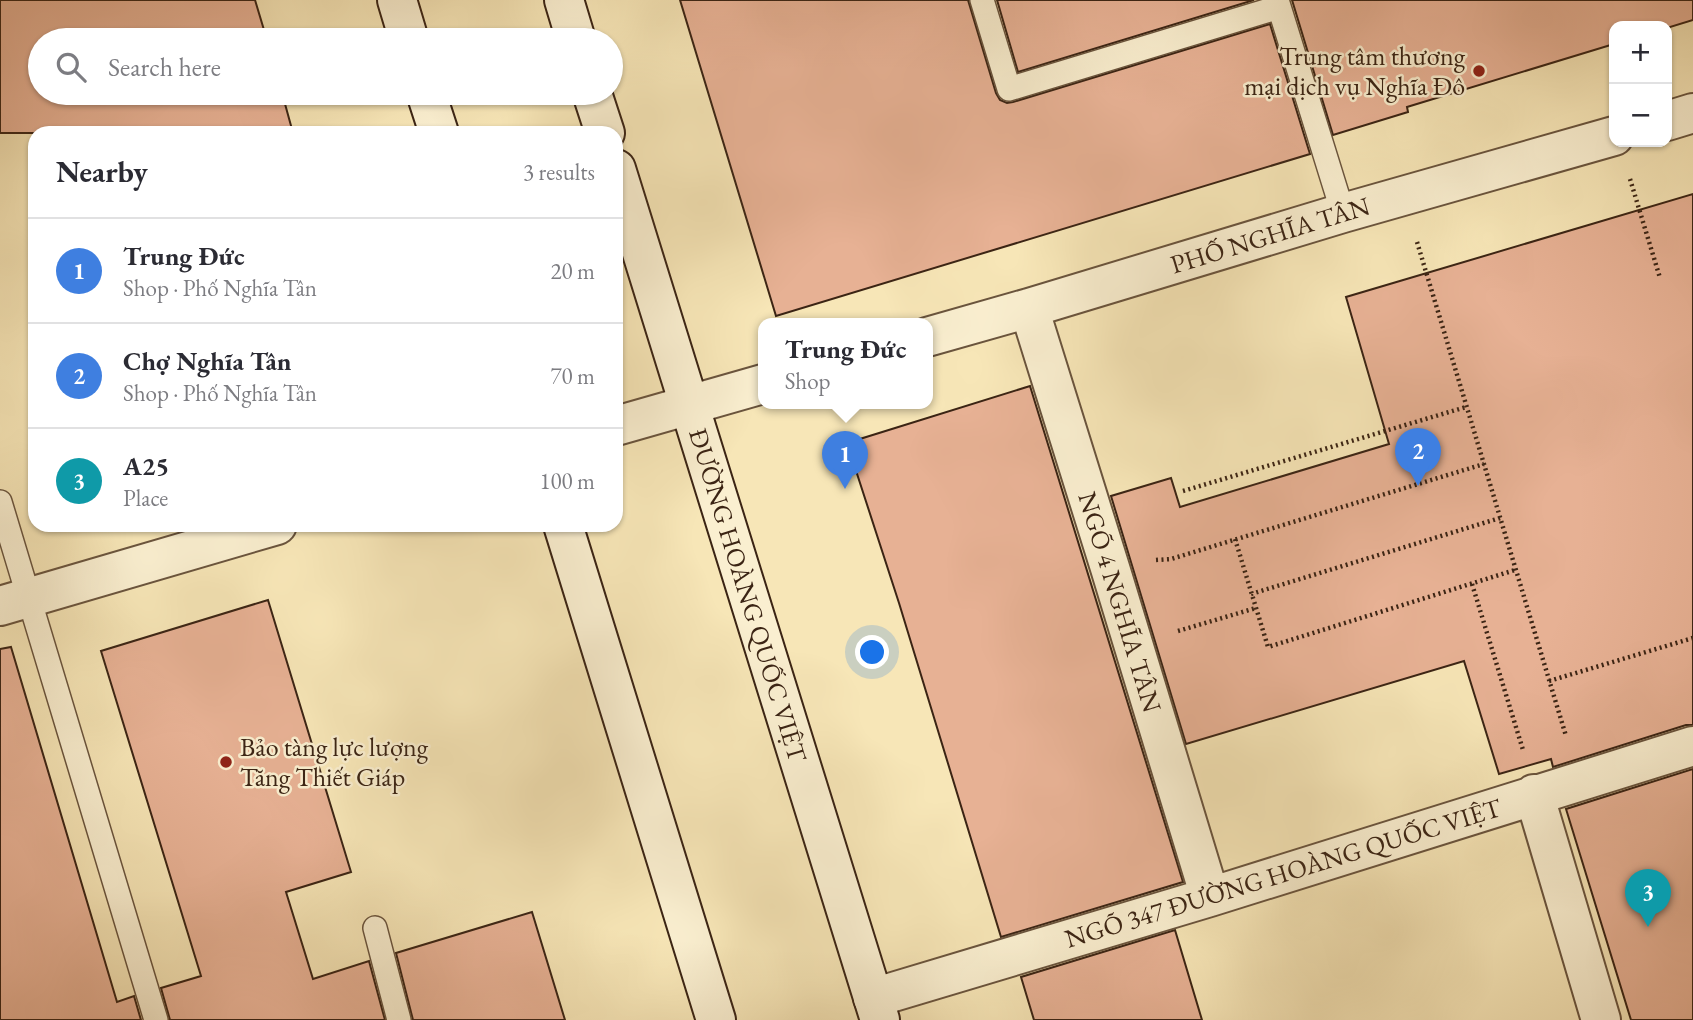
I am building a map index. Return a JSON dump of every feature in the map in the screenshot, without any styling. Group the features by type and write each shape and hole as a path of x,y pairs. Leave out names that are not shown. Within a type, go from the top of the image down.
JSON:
{"street":[{"path":"397,0 405,28"},
{"path":"564,0 572,28"},
{"path":"430,105 437,126"},
{"path":"596,105 603,126"},
{"path":"1672,119 1693,113"},
{"name":"PHỐ NGHĨA TÂN","path":"933,335 1343,213 1609,137"},
{"name":"ĐƯỜNG HOÀNG QUỐC VIỆT","path":"623,192 877,1009"},
{"name":"NGÕ 4 NGHĨA TÂN","path":"1029,308 1210,897"},
{"path":"623,424 758,385"},
{"path":"14,602 252,532"},
{"path":"565,532 716,1020"},
{"name":"NGÕ 347 ĐƯỜNG HOÀNG QUỐC VIỆT","path":"877,1009 1210,897 1531,778 1580,781 1693,746"},
{"path":"1531,778 1601,1020"}],"lane":[{"path":"982,0 1009,89 1278,3 1343,213"},
{"path":"0,502 14,602 156,1020"},
{"path":"375,928 399,1020"}],"path":[{"path":"1629,176 1660,278"},
{"path":"1403,196 1580,781"},
{"path":"1183,491 1466,407"},
{"path":"1111,571 1136,562 1171,559 1484,464"},
{"path":"1251,594 1500,517"},
{"path":"1235,539 1268,647 1516,570"},
{"path":"1472,584 1531,778"},
{"path":"1135,649 1159,637 1255,608"},
{"path":"1549,681 1693,638"}],"building":[{"path":"0,0 255,0 263,28 28,28 28,105 285,105 291,126 28,126 28,133 0,133"},
{"path":"680,0 968,0 996,93 1000,100 1007,103 1270,24 1310,154 776,316"},
{"path":"997,0 1254,0 1018,72"},
{"path":"1292,0 1693,0 1693,20 1672,26 1672,21 1609,21 1609,46 1407,107 1408,112 1333,135"},
{"path":"1693,194 1693,725 1553,767 1551,759 1499,774 1464,661 1186,744 1111,496 1171,478 1180,507 1389,444 1346,297"},
{"path":"1030,386 1183,882 1001,937 847,443"},
{"name":"Bảo tàng lực lượng Tăng Thiết Giáp","path":"268,600 351,872 286,892 313,979 369,961 385,1020 170,1020 161,988 201,976 101,651"},
{"path":"11,647 117,1002 134,996 141,1020 0,1020 0,649"},
{"path":"1693,769 1693,1020 1631,1020 1566,809"},
{"path":"532,912 565,1020 413,1020 396,953"},
{"path":"1175,930 1202,1020 1034,1020 1021,977"}],"place":[{"name":"Trung tâm thương mại dịch vụ Nghĩa Đô","path":"1479,71"},
{"name":"Chợ Nghĩa Tân","path":"1418,486"},
{"name":"Trung Đức","path":"845,489"},
{"name":"Bảo tàng lực lượng Tăng Thiết Giáp","path":"226,762"},
{"name":"A25","path":"1648,927"}]}
